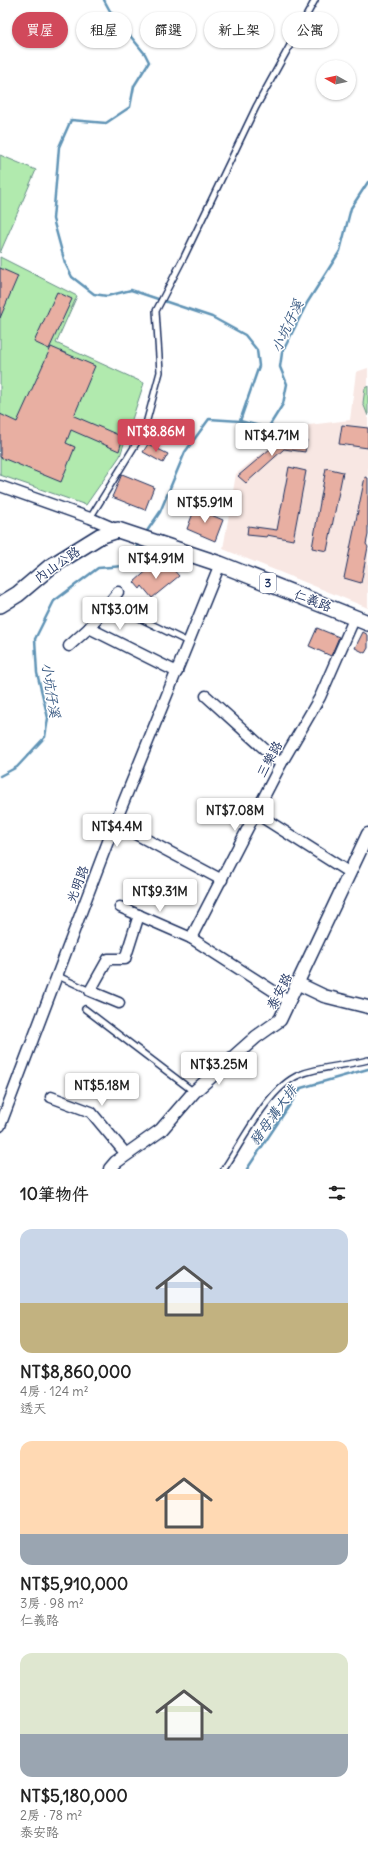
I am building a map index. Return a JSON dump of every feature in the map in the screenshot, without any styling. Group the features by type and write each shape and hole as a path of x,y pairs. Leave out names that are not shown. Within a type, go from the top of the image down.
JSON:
{"main road":[{"name":"仁義路","path":"118,530 220,564 361,620"},
{"name":"內山公路","path":"0,605 18,594 50,567 100,536 118,530"}],"street":[{"path":"0,486 90,518 118,530"},
{"name":"光明路","path":"0,1126 56,975 115,823 220,564"},
{"path":"69,646 89,628 118,592"},
{"name":"三樂路","path":"191,938 257,814 281,764 320,697 361,620"},
{"path":"89,628 177,672"},
{"path":"206,696 281,764"},
{"path":"257,814 350,873"},
{"path":"115,823 222,880"},
{"name":"泰安路","path":"110,1169 126,1154 161,1130 194,1092 256,1037 280,1020 299,984 368,834"},
{"path":"120,907 191,938 289,1001"},
{"path":"119,1002 90,990 108,959 126,959 139,916"},
{"path":"299,984 324,996 368,1007"},
{"path":"50,1097 91,1112 126,1154"}],"lane":[{"path":"90,518 144,431 160,372 156,311 184,257 256,107 315,0"},
{"path":"137,617 189,643"},
{"path":"56,975 90,990"},
{"path":"85,1009 194,1092"},
{"path":"224,1169 272,1096 284,1084 299,1075 319,1069 368,1060"}],"shaded area":[{"path":"368,368 368,608 223,549 236,474 285,435 309,425 350,420 356,372"}],"green space":[{"path":"0,155 36,170 0,253"},
{"path":"0,257 77,296 56,343 144,383 120,456 86,505 0,475"},
{"path":"368,386 368,416 363,403 365,388"}],"building":[{"path":"0,268 18,276 0,318"},
{"path":"57,292 72,299 49,349 34,342"},
{"path":"51,347 95,366 74,416 123,437 119,451 71,430 66,443 75,447 61,482 0,457 0,414 17,422"},
{"path":"342,425 368,428 368,448 339,444"},
{"path":"283,438 294,446 296,438 307,440 305,452 284,449 246,483 238,476"},
{"path":"148,444 168,454 163,463 143,452"},
{"path":"289,467 306,471 293,540 267,535 267,537 247,535 248,526 277,530"},
{"path":"326,468 343,472 327,551 312,548"},
{"path":"122,474 154,487 145,510 112,497"},
{"path":"365,477 368,478 368,535 366,544 368,547 361,583 344,578"},
{"path":"195,508 223,520 215,541 187,529"},
{"path":"163,565 167,571 171,567 179,576 152,598 142,586 140,589 134,582 151,567 155,573"},
{"path":"317,628 339,637 331,656 309,646"},
{"path":"363,632 368,635 368,648 365,653 355,648"}],"waterway":[{"path":"104,0 110,11 145,54 149,62 134,86 130,107 106,123 71,120 59,147 53,219 65,263 72,277 94,294 107,296 131,290 212,317 245,335 257,350 259,366 240,421"},
{"name":"小坑仔溪","path":"145,534 160,512 185,452 209,419 240,421 268,428 283,404 287,384 280,367 282,353 307,303 340,251 351,208 368,182"},
{"name":"小坑仔溪","path":"0,776 17,767 45,737 48,718 37,673 35,639 54,601 98,568 124,566 140,542"},
{"name":"豬母溝大排","path":"247,1169 301,1088 368,1069"}]}
